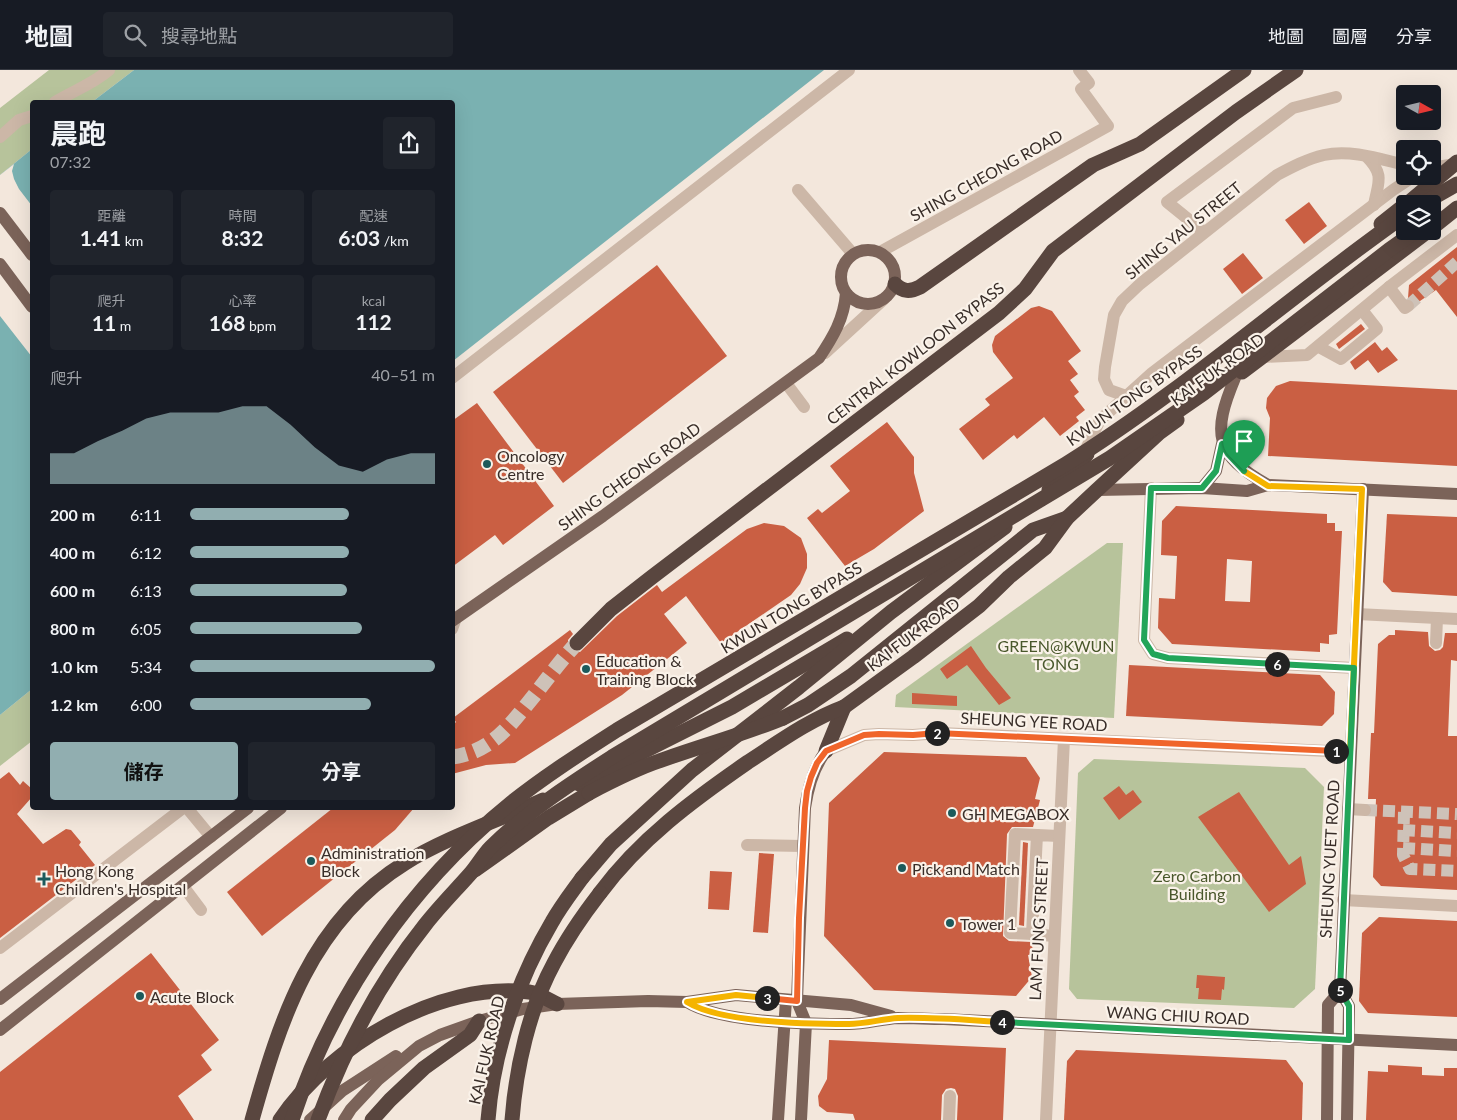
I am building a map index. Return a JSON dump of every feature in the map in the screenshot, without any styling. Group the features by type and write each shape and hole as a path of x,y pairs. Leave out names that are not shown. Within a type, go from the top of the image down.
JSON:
{"highway":[{"path":"895,284 905,290 920,287 1093,165 1140,144 1244,70"},
{"name":"CENTRAL KOWLOON BYPASS","path":"577,643 612,608 659,571 999,313 1025,289 1053,251 1228,118 1296,70"},
{"name":"KAI FUK ROAD","path":"1417,195 1456,163"},
{"path":"1438,195 1457,184"},
{"path":"1441,215 1457,207"},
{"path":"1441,220 1457,207"},
{"name":"KAI FUK ROAD","path":"488,1120 493,1080 516,996 552,921 582,878 611,844 692,770 799,687 890,612 1021,514 1072,470 1112,429 1396,212"},
{"name":"KWUN TONG BYPASS","path":"292,1120 304,1087 331,1027 381,944 412,902 445,864 511,804 539,782 598,742 1114,434 1396,222"},
{"path":"318,1120 341,1062 376,995 426,924 472,872 489,849 505,834 551,798 612,756 1110,458 1204,393 1403,240"},
{"name":"KAI FUK ROAD","path":"512,1120 516,1082 523,1048 538,999 553,964 573,929 628,858 655,832 708,790 785,738 823,715 844,707 979,606 1009,577 1045,548 1067,518 1159,433 1263,357 1416,240"},
{"path":"472,872 566,806 614,780 658,761 756,730 808,705 851,676 1033,530 1067,518"},
{"path":"252,1120 264,1076 284,1020 315,954 340,919 360,898 387,875 436,847 584,782 698,724 732,706 890,612"},
{"path":"826,751 844,707"},
{"path":"280,1120 302,1092 327,1067 364,1039 410,1013 452,999 498,992 531,992 557,1004"},
{"path":"372,1120 424,1068 470,1035 479,1021"}],"main road":[{"path":"0,213 30,252"},
{"name":"SHING CHEONG ROAD","path":"455,622 819,358 840,323 845,305 846,293 840,276 846,260 861,250 871,249 880,252"},
{"path":"880,252 888,257 893,265 895,284"},
{"path":"0,264 30,304"},
{"name":"SHING CHEONG ROAD","path":"884,299 891,292 895,284"},
{"path":"846,293 852,299 868,305 884,299"},
{"path":"1202,488 1216,471 1222,444 1224,410 1235,378"},
{"path":"1222,444 1240,468 1268,486"},
{"path":"1097,490 1202,488 1246,491 1268,486 1457,494"},
{"name":"SHEUNG YUET ROAD","path":"1347,1120 1349,1006 1340,991 1362,489"},
{"path":"778,1120 785,1022 792,1001 807,791 817,763 826,751"},
{"path":"0,999 245,810"},
{"path":"0,1030 278,810"},
{"name":"SHEUNG YUET ROAD","path":"1327,1120 1328,1005 1340,991"},
{"name":"WANG CHIU ROAD","path":"344,1120 351,1109 378,1080 419,1046 440,1034 500,1014 557,1004 648,1001 687,1002 736,995 851,1005 898,1018"},
{"path":"792,1001 806,1022 802,1120"},
{"name":"WANG CHIU ROAD","path":"687,1002 695,1007 734,1018 785,1022 850,1024 898,1018 944,1019 1328,1040 1457,1045"},
{"name":"WANG CHIU ROAD","path":"310,1120 342,1092 408,1048 419,1046"}],"street":[{"path":"58,100 99,80 109,70"},
{"path":"455,376 849,70"},
{"name":"SHING CHEONG ROAD","path":"880,252 1108,126 1081,89 1089,83 1079,70"},
{"path":"1204,232 1167,202 1293,108 1336,97"},
{"path":"0,137 19,120 30,117"},
{"name":"SHING YAU STREET","path":"1126,396 1109,390 1104,379 1114,315 1122,301 1204,232 1277,175 1300,163 1330,154 1351,154 1396,163"},
{"path":"1367,157 1376,166 1379,174 1374,205"},
{"name":"KAI FUK ROAD","path":"1441,166 1456,163"},
{"name":"KAI FUK ROAD","path":"1081,460 1100,420 1152,373 1402,185"},
{"path":"798,190 853,254"},
{"path":"1263,357 1307,355 1319,347 1389,287 1457,235"},
{"path":"1389,287 1405,308 1408,306"},
{"name":"SHING CHEONG ROAD","path":"819,358 884,299"},
{"path":"1319,347 1341,359 1377,329 1362,310"},
{"path":"786,383 804,407"},
{"path":"1151,488 1144,640 1153,654 1168,658 1354,668"},
{"path":"1357,614 1457,619"},
{"path":"1436,644 1437,618"},
{"name":"SHEUNG YEE ROAD","path":"826,751 864,735 940,733 1350,752"},
{"name":"LAM FUNG STREET","path":"1046,1120 1064,739"},
{"path":"1348,809 1365,810"},
{"path":"0,948 182,810"},
{"path":"187,810 211,837"},
{"path":"1054,936 1010,933 1012,883 1015,834 1059,836"},
{"path":"1032,934 1037,835"},
{"path":"747,845 803,846"},
{"path":"183,886 201,910"},
{"path":"1343,900 1457,906"},
{"path":"949,1120 950,1096"}],"green space":[{"path":"49,70 134,70 95,100 30,100 30,151 0,175 0,108"},
{"name":"GREEN@KWUN TONG","path":"1107,543 1123,543 1114,718 895,707 896,695"},
{"path":"30,691 30,743 0,766 0,715"},
{"name":"Zero Carbon Building","path":"1094,759 1305,768 1324,787 1315,989 1294,1008 1077,999 1069,989 1078,773"}],"water":[{"path":"134,70 824,70 455,359 455,100 95,100"},
{"path":"30,151 30,691 0,715 0,175"}],"pier":[{"path":"14,164 12,171 14,179 30,203 30,354 0,316 0,175"}],"building":[{"path":"1309,202 1327,226 1304,244 1285,220"},
{"path":"1457,247 1457,317 1436,290 1420,301 1408,298 1409,285"},
{"path":"1243,253 1263,278 1242,294 1223,269"},
{"path":"657,265 727,356 563,483 493,392"},
{"path":"1039,306 1052,311 1081,351 1068,361 1078,374 1070,380 1079,392 1074,396 1085,410 1076,417 1079,421 1060,436 1044,417 1017,439 1014,435 983,460 959,429 990,405 985,399 1013,378 993,352 992,345 995,336 1031,308"},
{"path":"1361,324 1365,329 1339,349 1336,344"},
{"path":"1375,342 1382,351 1387,347 1398,360 1378,373 1368,360 1355,370 1350,362"},
{"path":"1290,381 1457,390 1457,466 1268,456 1270,418 1266,408 1267,398 1276,386"},
{"name":"Oncology Centre","path":"477,403 554,506 503,545 495,535 455,565 455,419"},
{"path":"887,422 914,457 914,473 924,511 874,549 845,566 807,518 818,509 822,513 850,491 830,466"},
{"path":"1176,506 1327,514 1327,523 1335,523 1335,531 1342,531 1337,634 1329,635 1329,644 1320,643 1320,652 1172,644 1158,628 1159,598 1175,599 1177,556 1161,555 1162,521","holes":["1227,559 1252,561 1250,602 1225,601"]},
{"path":"1387,514 1457,517 1457,596 1392,592 1383,582"},
{"name":"Education & Training Block","path":"764,523 784,526 801,538 807,554 807,568 800,584 791,595 721,643 686,596 664,614 687,643 622,695 515,763 486,765 455,773 455,716 570,630 573,634 568,640 568,646 574,652 580,652 617,616 657,585 662,592 747,529"},
{"path":"1395,630 1428,632 1429,646 1435,651 1443,647 1445,633 1457,633 1457,661 1451,660 1448,736 1457,736 1457,890 1381,886 1373,877 1376,799 1368,799 1371,733 1374,733 1378,644 1389,635 1395,635"},
{"path":"971,646 986,668 1011,698 999,705 967,665 947,679 940,669"},
{"path":"1129,665 1320,675 1335,692 1334,714 1322,726 1126,716"},
{"path":"912,693 957,696 957,706 912,704"},
{"path":"884,752 1026,757 1040,778 1035,799 1040,800 1033,827 1012,827 1007,834 1003,936 1009,941 1031,942 1034,954 1028,955 1032,977 1016,996 874,990 824,936 829,803"},
{"path":"9,772 20,785 23,781 30,787 30,799 17,814 43,844 66,829 71,830 81,842 79,845 95,865 0,938 0,779"},
{"path":"1119,786 1126,795 1133,790 1142,802 1119,820 1103,798"},
{"path":"1239,792 1289,865 1301,856 1306,884 1269,912 1198,817"},
{"name":"Administration Block","path":"330,810 412,810 395,830 262,936 227,892"},
{"path":"1023,842 1028,843 1024,926 1019,925"},
{"path":"759,853 774,854 768,933 753,932"},
{"path":"710,871 732,872 729,910 708,909"},
{"path":"1379,917 1457,921 1457,1017 1368,1013 1359,1001 1362,933"},
{"name":"Acute Block","path":"151,953 219,1040 201,1055 212,1070 178,1096 194,1120 0,1120 0,1072"},
{"path":"1197,975 1225,977 1221,1000 1198,999 1199,988 1196,988"},
{"path":"829,1040 1006,1048 1003,1120 957,1120 958,1096 955,1089 951,1088 946,1089 942,1095 941,1120 855,1120 853,1114 827,1112 819,1106 818,1096 827,1079"},
{"path":"1076,1050 1286,1060 1303,1083 1302,1120 1064,1120 1067,1061"},
{"path":"1388,1065 1422,1067 1422,1075 1444,1076 1444,1068 1457,1068 1457,1120 1366,1120 1368,1071 1388,1072"}],"tunnel":[{"path":"1408,306 1457,262"},
{"path":"455,756 478,749 499,736 577,643"},
{"path":"1365,810 1457,814"},
{"path":"1404,812 1403,855 1410,869 1457,871"},
{"path":"1403,830 1457,833"},
{"path":"1403,848 1457,851"}],"place":[{"name":"Oncology Centre","path":"487,464"},
{"name":"Education & Training Block","path":"586,669"},
{"name":"GH MEGABOX","path":"952,813"},
{"name":"Administration Block","path":"311,861"},
{"name":"Pick and Match","path":"902,868"},
{"name":"Hong Kong Children's Hospital","path":"44,879"},
{"name":"Tower 1","path":"950,923"},
{"name":"Acute Block","path":"140,996"}],"route":[{"path":"1244,471 1228,454 1222,444 1216,471 1202,488 1151,488 1144,640 1153,654 1168,658 1354,668 1340,991 1349,1006 1349,1040 944,1019 898,1018 850,1024 785,1022 734,1018 695,1007 687,1002 736,995 797,1001 799,918 807,791 817,763 826,751 854,738 879,734 913,735 940,733 1350,752 1354,668 1362,489 1268,486 1244,471"}]}
